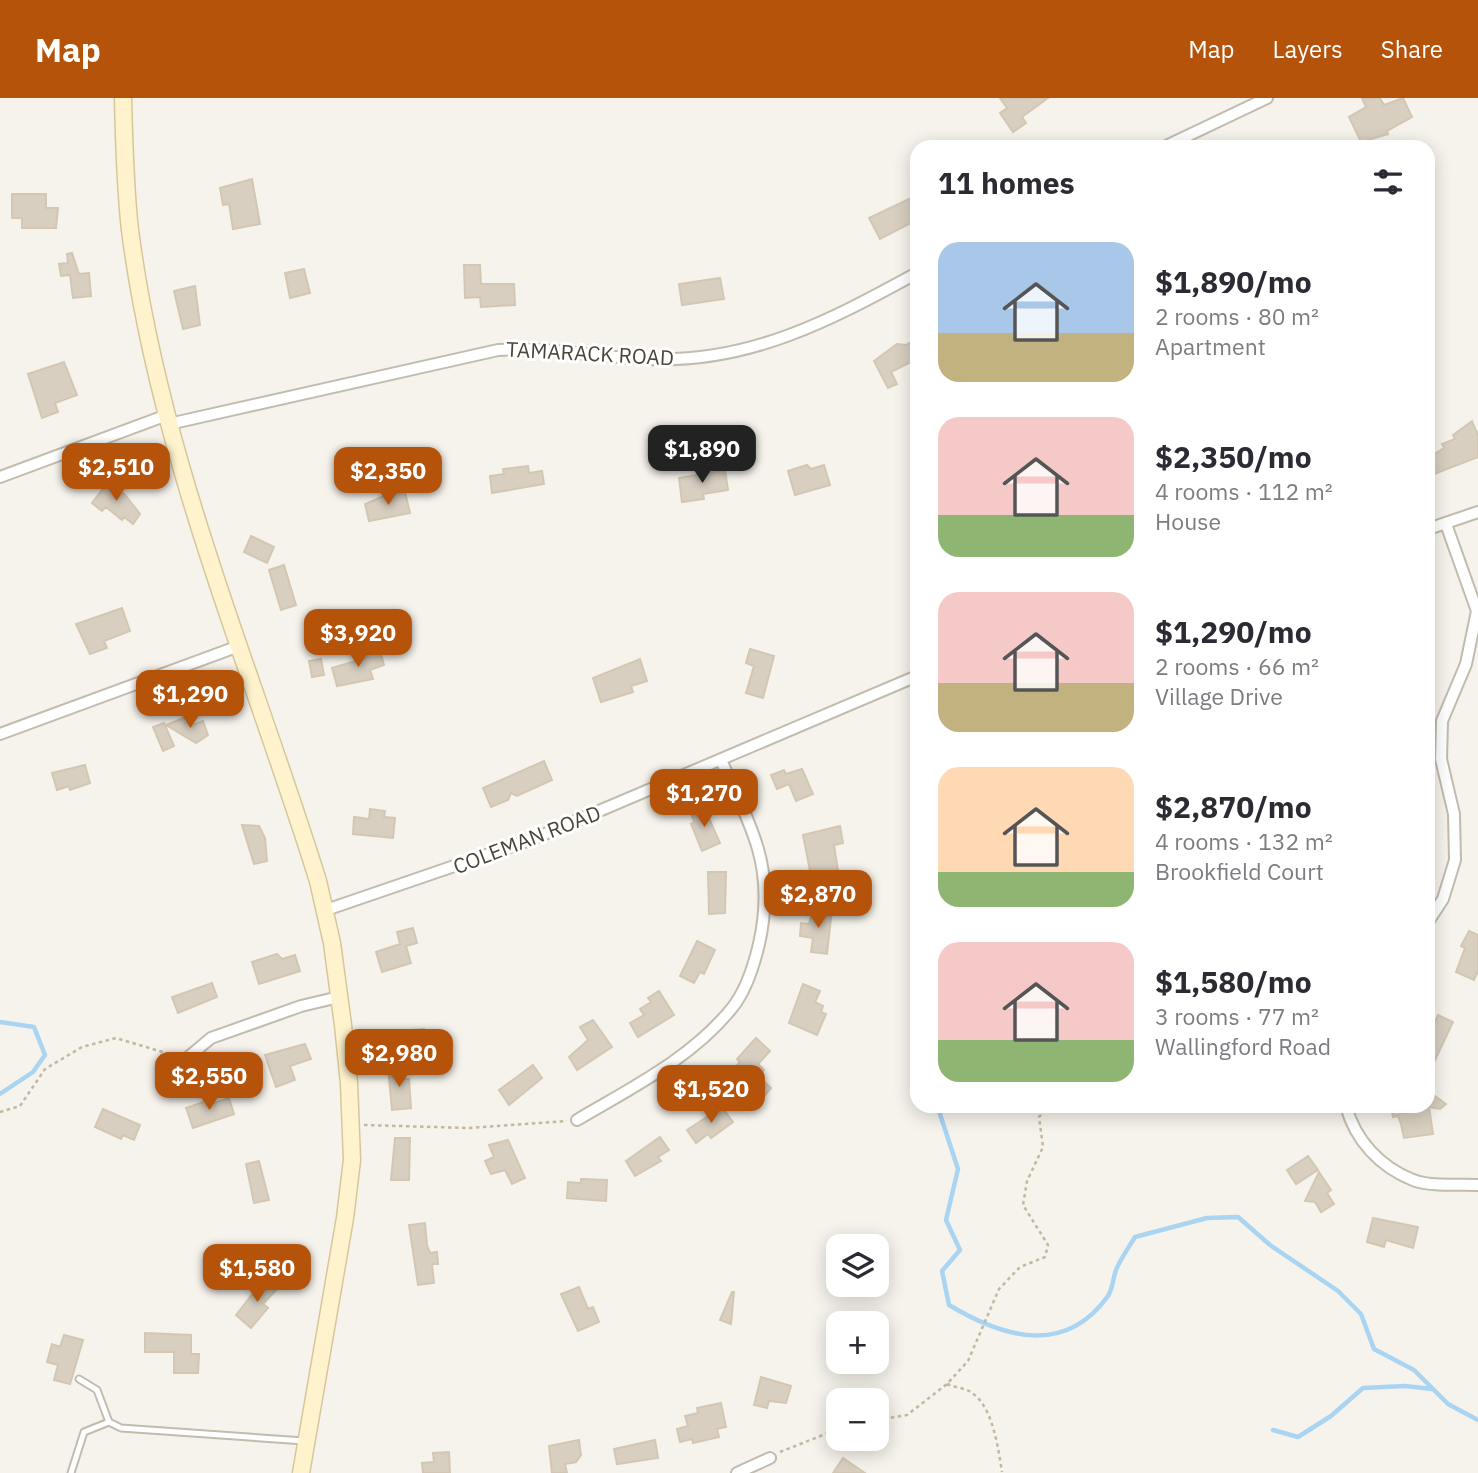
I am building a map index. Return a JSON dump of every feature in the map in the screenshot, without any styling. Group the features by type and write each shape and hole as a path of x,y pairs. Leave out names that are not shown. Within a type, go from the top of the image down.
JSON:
{"street":[{"path":"123,98 131,231 151,349 168,419 239,646 307,844 326,910 339,998 352,1124 345,1218 301,1473"},
{"path":"1179,140 1267,98"},
{"name":"TAMARACK ROAD","path":"0,477 168,419 498,349 535,348 647,359 725,353 798,334 910,276"},
{"path":"1435,527 1478,512"},
{"path":"1435,911 1443,899 1455,860 1454,814 1441,760 1442,720 1466,664 1478,611 1446,524"},
{"path":"0,734 239,646"},
{"name":"COLEMAN ROAD","path":"326,910 486,858 910,679"},
{"path":"577,1120 679,1058 733,1007 753,967 764,923 765,888 749,821 721,760"},
{"path":"186,1059 211,1038 301,1006 339,998"},
{"path":"1348,1113 1352,1128 1379,1161 1415,1181 1478,1185"},
{"path":"737,1473 770,1458"}],"lane":[{"path":"79,1379 90,1383 97,1390 109,1422 121,1428 307,1441"},
{"path":"71,1473 84,1432 109,1422"}],"path":[{"path":"0,1112 20,1106 45,1069 82,1047 116,1038 186,1059"},
{"path":"889,1418 907,1415 947,1384 968,1361 999,1289 1020,1267 1045,1257 1048,1245 1023,1205 1027,1181 1043,1147 1039,1117 1043,1113"},
{"path":"352,1124 468,1128 577,1120"},
{"path":"947,1384 970,1392 984,1406 998,1448 1002,1472"},
{"path":"770,1458 826,1434"}],"building":[{"path":"1000,98 1048,98 1022,117 1026,123 1013,132 1000,113 1007,108"},
{"path":"1362,98 1380,98 1384,105 1403,98 1412,117 1387,131 1388,134 1360,140 1349,117 1366,107"},
{"path":"252,179 260,224 233,229 229,204 223,205 220,188"},
{"path":"12,194 46,194 46,208 58,208 56,228 22,228 22,218 12,218"},
{"path":"910,198 910,224 880,239 869,218"},
{"path":"72,253 79,274 89,273 91,296 73,298 70,275 61,276 59,264 68,263 67,254"},
{"path":"464,265 480,265 481,284 514,284 515,305 481,307 480,297 465,298"},
{"path":"304,269 310,293 290,298 285,273"},
{"path":"720,278 724,299 682,305 679,284"},
{"path":"195,286 200,325 183,329 174,291"},
{"path":"910,343 910,362 891,372 897,384 888,388 874,361 897,344"},
{"path":"64,362 77,395 55,403 58,412 42,418 28,374"},
{"path":"1472,421 1478,436 1478,457 1435,474 1435,454 1444,448 1442,444 1455,439 1453,435"},
{"path":"807,465 811,469 824,465 830,485 795,495 788,471"},
{"path":"528,466 529,473 542,471 544,484 492,493 490,476 504,474 503,469"},
{"path":"725,470 728,490 703,494 704,499 682,502 679,478"},
{"path":"108,482 126,496 140,514 133,524 124,517 122,520 106,507 102,511 92,503"},
{"path":"405,492 410,513 369,521 365,504 386,495"},
{"path":"251,536 274,547 267,563 244,552"},
{"path":"284,565 296,605 281,610 269,570"},
{"path":"122,608 130,631 104,641 107,648 90,654 76,624"},
{"path":"379,648 384,665 370,670 373,679 337,686 332,668 366,658 364,652"},
{"path":"750,649 774,656 763,698 746,693 754,666 746,663"},
{"path":"321,659 324,675 312,677 309,661"},
{"path":"640,659 647,681 631,686 633,692 601,702 593,678"},
{"path":"186,717 190,726 203,721 208,735 196,743 166,725"},
{"path":"164,723 174,746 163,751 153,727"},
{"path":"544,761 552,780 517,796 511,793 508,800 491,807 483,788"},
{"path":"85,765 90,783 70,790 69,786 57,790 52,773"},
{"path":"802,769 813,794 796,801 789,784 777,789 771,775 784,770 786,774"},
{"path":"703,805 720,843 702,851 691,824 694,822 690,811"},
{"path":"370,809 385,811 384,817 395,818 393,838 353,834 354,817 369,819"},
{"path":"242,825 259,826 265,838 267,861 254,864"},
{"path":"840,826 843,843 834,845 838,871 811,876 803,835"},
{"path":"708,872 726,872 725,913 709,914"},
{"path":"814,907 832,909 827,954 811,952 813,938 800,936 801,923 809,924"},
{"path":"413,928 417,943 406,946 411,963 382,972 376,952 400,944 397,932"},
{"path":"1469,931 1478,935 1478,971 1474,980 1456,972 1465,948 1461,946"},
{"path":"697,941 715,950 704,974 700,972 694,983 680,976"},
{"path":"277,954 282,959 295,955 300,971 259,984 252,962"},
{"path":"212,983 217,997 178,1013 172,997"},
{"path":"803,984 820,991 815,1002 823,1006 821,1012 826,1014 817,1035 789,1023"},
{"path":"659,991 674,1015 638,1037 630,1023 644,1015 640,1009 651,1002 648,998"},
{"path":"1438,1015 1453,1022 1435,1060 1435,1022"},
{"path":"593,1020 612,1047 577,1070 569,1057 588,1040 580,1027"},
{"path":"424,1029 426,1043 414,1045 412,1030"},
{"path":"756,1038 770,1051 758,1064 764,1070 758,1076 771,1088 758,1103 736,1083 739,1079 731,1072 740,1062 737,1059"},
{"path":"305,1044 311,1059 290,1066 295,1080 276,1087 265,1055"},
{"path":"533,1065 542,1078 509,1105 499,1090"},
{"path":"404,1066 405,1079 409,1079 411,1108 392,1110 388,1067"},
{"path":"1435,1096 1446,1104 1440,1109 1435,1108"},
{"path":"229,1098 234,1114 193,1128 186,1108 213,1099 214,1103"},
{"path":"722,1107 733,1122 711,1138 708,1134 696,1143 687,1130"},
{"path":"103,1109 140,1125 134,1140 123,1135 121,1139 95,1127"},
{"path":"1392,1113 1430,1113 1433,1134 1404,1138 1398,1116 1393,1117"},
{"path":"660,1137 669,1150 658,1157 661,1161 635,1176 626,1161"},
{"path":"395,1138 410,1138 409,1180 391,1180"},
{"path":"508,1140 525,1178 512,1184 505,1170 491,1174 485,1161 494,1157 489,1145"},
{"path":"1308,1156 1318,1170 1296,1184 1287,1170"},
{"path":"259,1161 269,1200 254,1203 246,1164"},
{"path":"1319,1172 1331,1190 1327,1193 1334,1204 1321,1212 1315,1202 1305,1201"},
{"path":"581,1179 607,1180 606,1201 567,1198 568,1182 581,1183"},
{"path":"1373,1218 1418,1227 1413,1248 1386,1240 1384,1247 1367,1242"},
{"path":"425,1223 427,1245 430,1253 437,1252 438,1264 432,1264 434,1283 418,1285 409,1225"},
{"path":"265,1278 277,1289 263,1304 268,1308 251,1328 236,1315"},
{"path":"579,1287 588,1309 593,1307 599,1322 578,1331 561,1294"},
{"path":"734,1292 731,1324 720,1320"},
{"path":"145,1333 191,1335 191,1354 199,1354 198,1373 174,1373 174,1352 145,1352"},
{"path":"64,1335 83,1340 70,1384 54,1380 58,1365 47,1362 52,1344 60,1347"},
{"path":"761,1377 791,1386 786,1403 769,1401 767,1408 754,1405"},
{"path":"721,1403 726,1427 717,1429 719,1437 693,1443 692,1439 680,1442 677,1429 688,1426 685,1416 698,1413 697,1408"},
{"path":"579,1440 581,1455 576,1462 565,1464 567,1473 552,1473 549,1446"},
{"path":"655,1440 658,1458 617,1464 614,1449"},
{"path":"449,1452 450,1473 423,1473 422,1463 434,1462 433,1453"},
{"path":"843,1458 865,1473 833,1473"}],"waterway":[{"path":"0,1022 34,1027 45,1055 33,1072 0,1094"},
{"path":"940,1113 958,1169 946,1220 960,1250 942,1271 949,1305 970,1317 991,1326 1033,1335 1053,1334 1073,1327 1091,1315 1108,1296 1118,1266 1135,1237 1207,1218 1238,1217 1270,1245 1338,1291 1361,1314 1374,1349 1414,1370 1448,1404 1478,1420"},
{"path":"1273,1430 1298,1437 1331,1416 1363,1388 1405,1386 1432,1389"}]}
